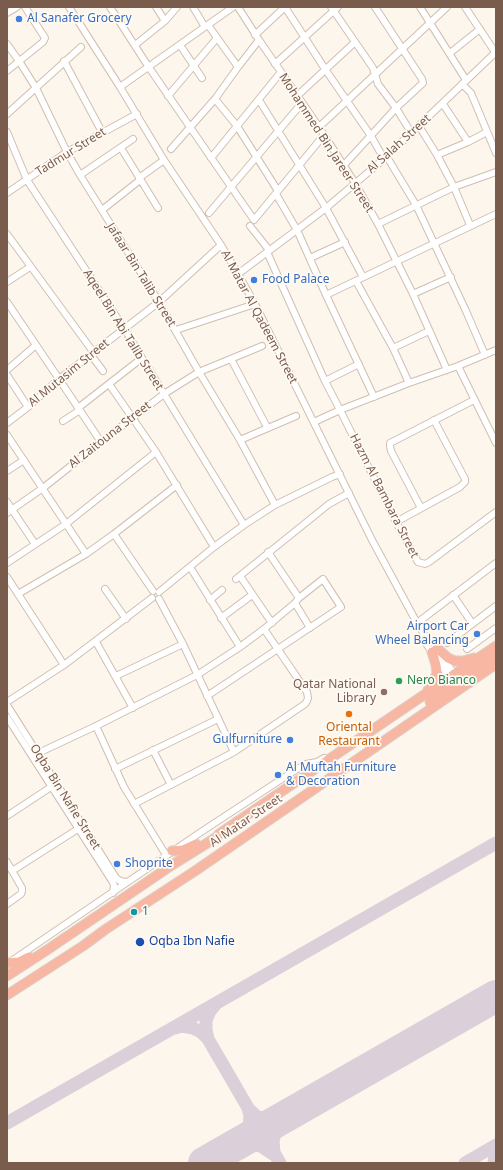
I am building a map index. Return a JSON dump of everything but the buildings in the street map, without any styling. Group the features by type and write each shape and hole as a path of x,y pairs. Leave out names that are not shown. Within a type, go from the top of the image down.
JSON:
{"highway":[{"name":"Al Matar Street","path":"7,995 195,871 357,760 383,735 454,681 482,655 496,646"},
{"path":"434,650 455,661 463,661 482,655"},
{"path":"421,698 431,687 436,676 437,668 434,650"},
{"path":"469,683 463,682 463,677 496,654"},
{"name":"Al Matar Street","path":"7,976 166,869 218,837 219,834 421,698 454,681 469,683 496,664"},
{"path":"169,853 187,849 219,834"},
{"path":"8,963 23,960 50,948"}],"street":[{"path":"7,13 17,7"},
{"path":"7,70 45,38 25,7"},
{"name":"Al Matar Al Qadeem Street","path":"69,7 137,114 164,160 221,245 238,274 255,304 349,493 417,623 427,639 433,642 434,650 454,681"},
{"name":"Hazm Al Bambara Street","path":"110,7 168,96 232,187 268,251 324,381 416,560 425,564 429,562 496,512"},
{"path":"156,7 165,20"},
{"path":"135,44 165,20 177,7"},
{"path":"193,7 238,67"},
{"path":"120,87 233,7"},
{"name":"Mohammed Bin Jareer Street","path":"238,7 257,38 324,134 355,183 378,224 413,294 447,370"},
{"path":"171,148 215,99 257,38 285,7 325,70 386,158 416,205 451,277 485,355"},
{"path":"344,165 396,108 423,83 375,7"},
{"path":"420,7 450,53 471,93 487,132 494,141 496,153"},
{"path":"319,127 447,7"},
{"path":"465,7 496,52"},
{"path":"276,64 305,38 334,8 354,43 373,68 378,84 396,108 412,134"},
{"path":"450,53 480,29"},
{"path":"168,96 217,38"},
{"path":"297,96 354,43"},
{"name":"Jafaar Bin Talib Street","path":"7,44 36,88 80,176 176,330 198,372 240,440 275,505"},
{"path":"180,45 202,78"},
{"path":"7,114 81,47"},
{"name":"Al Salah Street","path":"238,274 326,208 386,158 496,52"},
{"path":"64,61 102,132"},
{"path":"211,158 281,72"},
{"path":"215,99 237,126 257,156 277,192 297,230 374,396"},
{"path":"258,100 300,164 345,242 363,277"},
{"path":"209,213 302,103"},
{"path":"443,104 468,142"},
{"name":"Tadmur Street","path":"7,193 67,152 137,114"},
{"path":"419,126 438,155 470,225"},
{"name":"Aqeel Bin Abi Talib Street","path":"7,132 9,143 26,180 125,330 244,525"},
{"path":"438,155 487,132"},
{"path":"252,223 324,134"},
{"path":"80,176 133,139"},
{"path":"121,148 158,208"},
{"path":"102,210 164,160"},
{"path":"378,224 454,188 496,172"},
{"path":"326,295 397,262 470,225 496,214"},
{"path":"7,234 103,371"},
{"path":"310,258 345,242"},
{"name":"Al Mutasim Street","path":"7,422 28,407 59,378 125,330 159,302 221,245"},
{"path":"7,282 30,267"},
{"path":"413,294 451,277"},
{"path":"356,281 393,348 409,383"},
{"path":"7,302 59,378"},
{"path":"176,330 255,304"},
{"path":"393,348 429,331"},
{"path":"7,370 36,345"},
{"name":"Al Zaitouna Street","path":"10,512 164,394 198,372 262,346"},
{"path":"314,422 374,396 458,366 496,350"},
{"path":"63,421 142,358"},
{"path":"231,359 267,427"},
{"path":"324,381 359,364"},
{"path":"458,366 496,443"},
{"path":"7,376 28,407"},
{"path":"109,384 156,452 214,547"},
{"path":"63,385 101,442"},
{"path":"421,508 390,446 390,443 474,400"},
{"path":"240,440 267,427 296,416"},
{"path":"396,522 460,487 465,482 465,479 434,420"},
{"path":"7,435 86,554"},
{"path":"7,563 66,524 156,452"},
{"path":"7,471 24,460"},
{"path":"156,592 244,525 275,505 340,474"},
{"path":"18,594 86,554 177,485"},
{"path":"272,623 238,578 268,552 329,504 349,493"},
{"path":"7,502 10,512 35,544"},
{"path":"7,703 64,665 160,594 156,592 114,534"},
{"path":"268,552 299,598"},
{"path":"417,623 496,563"},
{"path":"190,567 240,647"},
{"path":"7,577 64,665"},
{"path":"35,755 198,675 240,647 272,623 299,598 323,579 341,607 207,696"},
{"path":"105,590 126,619"},
{"path":"210,600 222,590"},
{"path":"221,618 252,595"},
{"path":"453,595 472,623"},
{"path":"155,599 183,644 234,752"},
{"path":"295,603 310,628"},
{"path":"447,642 496,606"},
{"path":"467,649 496,628"},
{"path":"134,804 234,752 305,704 308,698 307,692 264,629"},
{"path":"96,642 133,708"},
{"path":"116,676 183,644"},
{"name":"Oqba Bin Nafie Street","path":"7,703 35,755"},
{"name":"Oqba Bin Nafie Street","path":"7,717 35,755 80,827 114,884 112,893"},
{"path":"115,769 218,719"},
{"path":"96,726 115,769 134,804 169,853"},
{"path":"153,750 171,785"},
{"name":"Al Matar Street","path":"8,963 169,853 306,764 317,762 335,753 340,753"},
{"path":"7,816 54,785"},
{"path":"12,871 80,827"},
{"name":"Oqba Bin Nafie Street","path":"80,827 116,878 120,881 127,882"},
{"path":"7,862 22,888 21,894 7,904"}],"taxiway":[{"path":"7,1123 496,843"},
{"path":"175,1028 182,1026 193,1028 201,1032 208,1039 206,1020 210,1011 215,1005"},
{"path":"208,1039 280,1163"},
{"path":"239,1143 246,1135 249,1127 250,1116 248,1108 256,1116 264,1119 281,1119"},
{"path":"274,1153 273,1140 276,1131 288,1115"},
{"path":"234,1146 244,1143 261,1146 273,1154"},
{"path":"465,1163 496,1145"},
{"path":"494,1163 496,1150"}],"runway":[{"path":"204,1163 496,996"}],"place":[{"name":"Al Sanafer Grocery","path":"19,19"},
{"name":"Food Palace","path":"254,280"},
{"name":"Airport Car Wheel Balancing","path":"477,634"},
{"name":"Nero Bianco","path":"399,681"},
{"name":"Qatar National Library","path":"384,692"},
{"name":"Oriental Restaurant","path":"349,714"},
{"name":"Gulfurniture","path":"290,740"},
{"name":"Al Muftah Furniture & Decoration","path":"278,775"},
{"name":"Shoprite","path":"117,864"},
{"name":"1","path":"134,912"},
{"name":"Oqba Ibn Nafie","path":"140,942"}]}
